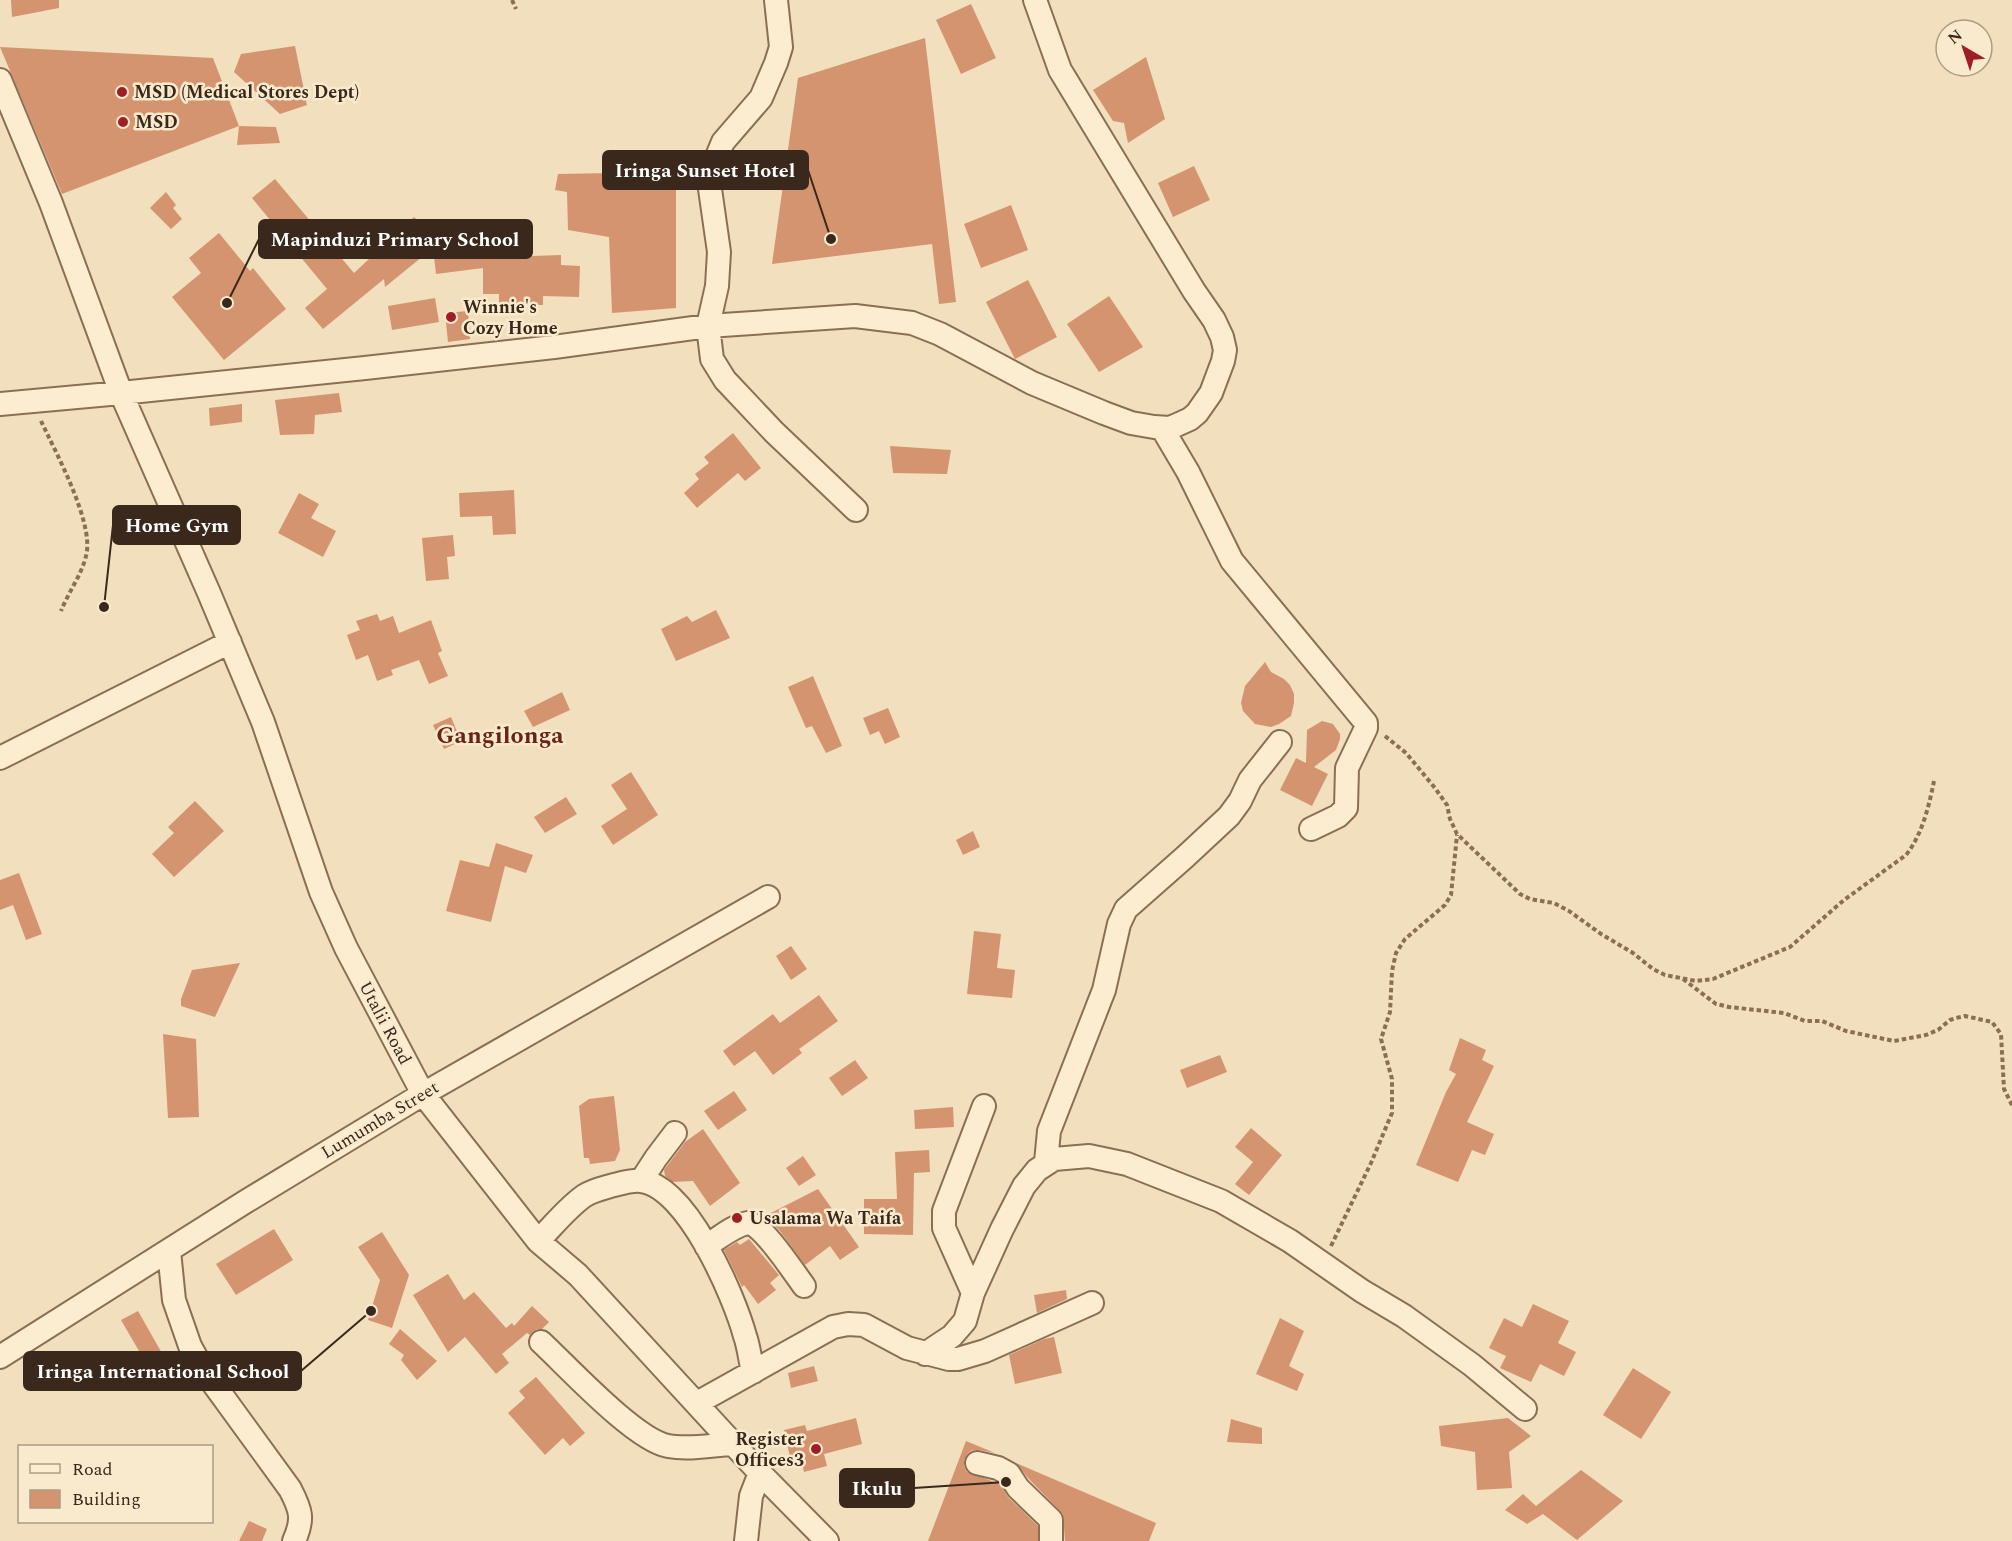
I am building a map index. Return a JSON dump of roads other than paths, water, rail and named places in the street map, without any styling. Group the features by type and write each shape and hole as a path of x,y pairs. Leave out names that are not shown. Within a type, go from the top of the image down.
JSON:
{"street":[{"path":"776,0 781,47 776,63 761,98 723,142 711,171 710,189 719,252 717,286 708,326 712,359 725,380 774,432 856,510"},
{"path":"0,404 554,347 708,326 855,316 912,323 940,334 1032,383 1131,423 1170,428 1190,419 1211,393 1223,361 1225,350 1222,337 1214,320 1060,70 1035,0"},
{"name":"Utalii Road","path":"0,80 51,203 121,393 230,642 262,722 321,892 346,948 423,1094 538,1241 578,1275 732,1444 826,1541"},
{"path":"1162,428 1188,472 1232,561 1363,718 1366,728 1347,768 1346,808 1338,816 1311,829"},
{"path":"0,758 230,642"},
{"path":"1046,1162 1049,1131 1104,990 1119,924 1126,909 1229,816 1240,801 1250,780 1280,742"},
{"name":"Lumumba Street","path":"0,1357 245,1202 423,1094 768,897"},
{"path":"973,1293 954,1252 943,1220 944,1211 984,1106"},
{"path":"641,1181 675,1133"},
{"path":"925,1354 965,1322 973,1293 1002,1229 1024,1186 1037,1170 1046,1162 1066,1157 1089,1156 1127,1164 1169,1179 1221,1201 1290,1240 1362,1291 1411,1321 1472,1365 1525,1409"},
{"path":"538,1241 584,1196 600,1189 621,1183 641,1181 663,1191 678,1203 706,1246 742,1326 753,1371"},
{"path":"706,1246 742,1225 752,1223 773,1244 804,1286"},
{"path":"169,1251 174,1299 190,1346 202,1368 291,1489 302,1522 294,1541"},
{"path":"697,1403 833,1328 848,1324 864,1325 907,1348 925,1354 958,1359 985,1351 1092,1303"},
{"path":"541,1342 628,1424 653,1441 668,1446 732,1444"},
{"path":"977,1463 998,1468 1009,1474 1018,1488 1051,1520 1051,1541"},
{"path":"746,1541 751,1496 760,1473"}],"place":[{"name":"MSD (Medical Stores Dept)","path":"122,92"},
{"name":"MSD","path":"123,122"},
{"name":"Iringa Sunset Hotel","path":"831,239"},
{"name":"Mapinduzi Primary School","path":"227,303"},
{"name":"Winnie's Cozy Home","path":"451,317"},
{"name":"Home Gym","path":"104,607"},
{"name":"Usalama Wa Taifa","path":"737,1218"},
{"name":"Iringa International School","path":"371,1311"},
{"name":"Register Offices3","path":"816,1449"},
{"name":"Ikulu","path":"1006,1482"}],"district":[{"name":"Gangilonga","path":"500,736"}]}
